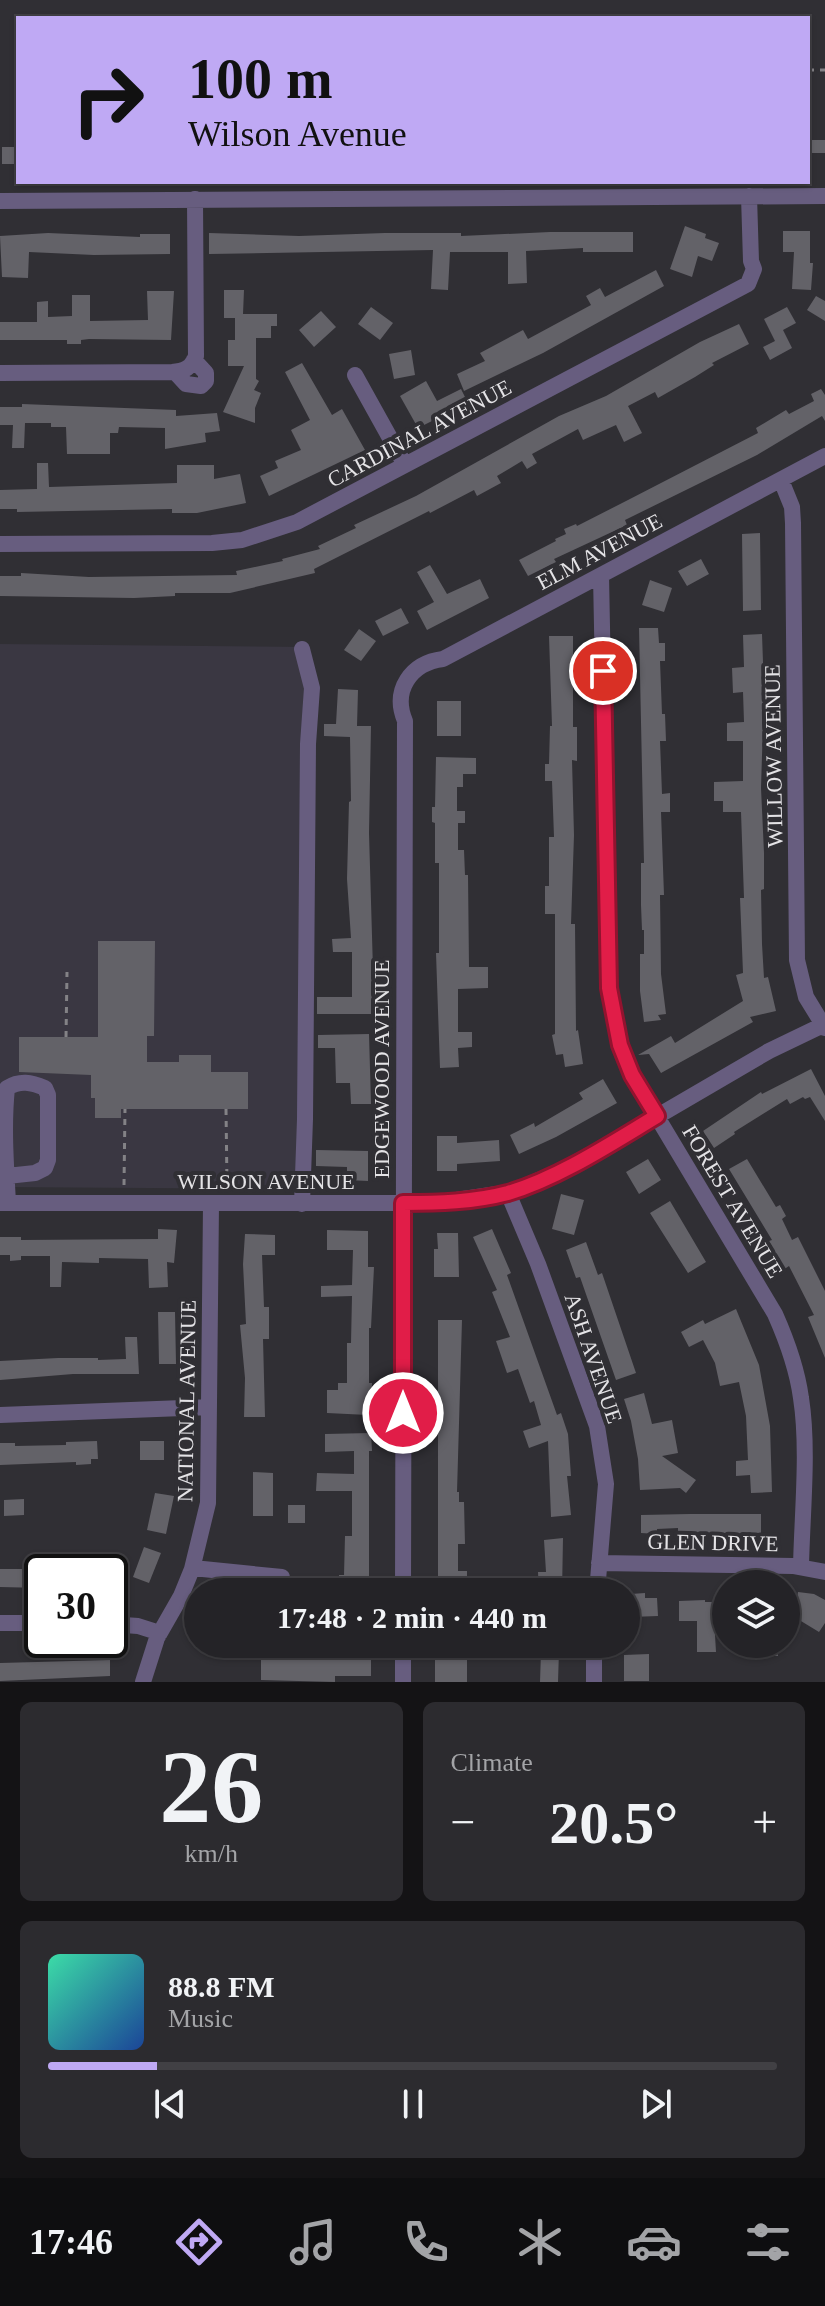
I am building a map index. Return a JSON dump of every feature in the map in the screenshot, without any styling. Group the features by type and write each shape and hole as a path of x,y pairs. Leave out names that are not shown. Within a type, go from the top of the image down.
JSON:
{"street":[{"name":"CARDINAL AVENUE","path":"0,544 212,543 242,540 297,522 748,284 754,269 751,261 749,196"},
{"path":"0,201 825,196"},
{"path":"0,373 175,372 191,366 194,360 195,199"},
{"path":"355,375 405,465"},
{"name":"ELM AVENUE","path":"402,690 418,666 443,659 825,456"},
{"name":"WILLOW AVENUE","path":"781,480 788,493 793,523 797,960 806,997 824,1026"},
{"name":"FOREST AVENUE","path":"601,575 609,988 620,1045 632,1075 775,1314 787,1342 802,1400 804,1430 801,1567"},
{"path":"302,649 312,688 308,744 302,1204"},
{"name":"EDGEWOOD AVENUE","path":"402,690 400,701 405,721 403,1578"},
{"name":"WILSON AVENUE","path":"4,1203 403,1203 474,1199 508,1193 591,1154 769,1051 824,1026"},
{"path":"4,1203 7,1088 16,1083 33,1083 45,1088 48,1095 48,1160 45,1168 35,1173 7,1176"},
{"name":"ASH AVENUE","path":"508,1193 538,1264 597,1426 606,1484 598,1578"},
{"name":"NATIONAL AVENUE","path":"143,1682 160,1633 193,1568 208,1503 211,1204"},
{"path":"0,1415 209,1407"},
{"name":"GLEN DRIVE","path":"599,1563 801,1567 825,1572"},
{"path":"193,1568 282,1577"},
{"path":"0,1623 24,1623"},
{"path":"128,1625 160,1633"},
{"path":"403,1658 403,1682"},
{"path":"594,1658 594,1682"}],"path":[{"path":"66,1037 67,972"},
{"path":"124,1185 125,1109"},
{"path":"226,1109 227,1185"}],"shaded area":[{"path":"0,644 307,647 302,1189 0,1187"}],"building":[{"path":"810,140 825,140 825,153 810,153"},
{"path":"2,147 16,147 16,164 2,164"},
{"path":"685,226 719,243 712,261 698,256 692,277 670,269"},
{"path":"783,231 810,231 810,263 813,263 811,290 792,289 794,252 783,252"},
{"path":"633,232 633,252 583,252 583,248 526,251 527,283 508,284 508,252 450,252 448,290 431,289 433,250 209,254 209,233 299,236 461,233 461,236"},
{"path":"48,233 140,237 140,234 170,234 170,254 29,252 28,278 2,277 0,236"},
{"path":"656,270 664,286 543,353 464,391 457,374 485,361 480,353 523,330 528,339 591,305 586,296 600,288 605,297"},
{"path":"224,290 244,290 243,314 277,314 277,326 271,326 271,338 256,338 256,379 259,381 254,390 261,393 255,408 255,423 223,412 244,366 228,366 228,340 235,340 235,318 224,318"},
{"path":"147,291 174,291 171,340 89,339 81,340 81,344 67,344 67,340 0,340 0,322 37,322 37,302 48,301 48,317 72,316 72,295 90,295 90,321 148,320"},
{"path":"816,296 825,301 825,321 807,310"},
{"path":"371,307 393,323 380,340 358,324"},
{"path":"787,307 796,323 783,330 792,348 770,360 763,347 775,341 764,319"},
{"path":"321,311 336,327 314,347 299,330"},
{"path":"739,324 749,344 712,363 714,365 658,398 655,392 628,406 642,433 624,442 616,425 583,440 578,429 532,454 537,463 527,469 522,461 497,476 501,483 477,496 474,490 429,511 314,569 315,573 230,593 175,593 175,596 134,598 0,596 0,576 21,576 21,573 89,577 237,575 236,571 320,549 318,546 356,528 354,525 416,496 559,416 606,396 700,342"},
{"path":"411,350 415,375 394,379 389,354"},
{"path":"302,363 332,415 342,409 365,450 269,496 260,476 278,468 275,461 301,450 291,430 310,420 285,372"},
{"path":"426,381 437,401 461,389 468,403 418,428 400,396"},
{"path":"821,389 825,395 825,421 822,416 757,455 625,520 627,525 554,559 556,562 528,576 519,560 556,541 566,534 564,529 577,526 758,433 756,428 786,410 789,414 814,401 811,394"},
{"path":"22,404 176,410 176,416 217,413 220,431 205,433 206,442 165,449 165,428 119,427 118,433 110,433 110,454 67,454 66,427 51,427 51,423 25,423 24,448 12,448 13,425 0,425 0,407 22,407"},
{"path":"37,463 48,463 49,487 177,483 177,465 214,465 214,479 240,474 246,503 197,513 172,513 172,509 17,512 17,509 0,509 0,490 37,489"},
{"path":"760,533 761,610 743,611 742,534"},
{"path":"701,559 709,574 687,586 678,571"},
{"path":"430,565 447,594 480,579 489,598 427,630 417,611 434,602 417,572"},
{"path":"650,580 672,588 664,612 642,605"},
{"path":"401,608 409,623 383,636 375,621"},
{"path":"639,628 658,628 659,643 665,643 665,661 660,661 666,741 660,741 662,794 670,793 670,812 661,812 664,895 660,895 661,974 666,1014 658,1015 661,1020 644,1022 640,991 640,954 644,954 641,863 644,863"},
{"path":"359,629 376,641 361,661 344,650"},
{"path":"762,634 762,944 764,978 768,977 776,1011 750,1017 753,1022 661,1073 649,1054 638,1055 671,1036 675,1043 743,1001 736,975 743,973 741,812 723,812 723,801 714,801 714,782 743,781 743,741 727,741 727,723 744,722 743,692 733,693 732,668 744,667 743,635"},
{"path":"549,636 573,636 573,727 577,727 577,761 572,760 574,835 571,924 575,924 576,1031 583,1064 565,1067 563,1054 556,1055 552,1035 555,1034 555,914 545,914 545,886 549,886 549,837 554,837 552,781 545,781 552,726"},
{"path":"338,689 358,690 357,726 371,726 371,1014 317,1014 317,997 352,997 352,952 333,952 332,939 351,938 347,879 350,737 324,736 324,724 336,724"},
{"path":"437,701 461,701 461,736 437,736"},
{"path":"436,757 476,758 476,774 463,774 463,787 457,787 457,811 465,811 465,823 458,823 458,850 464,850 465,875 468,875 469,967 488,967 488,988 458,989 458,1032 472,1032 472,1047 458,1048 459,1067 440,1068 436,953 439,953 439,863 435,863 435,823 432,822"},
{"path":"98,941 155,941 154,1036 147,1036 147,1062 179,1062 179,1055 211,1055 211,1072 248,1072 248,1109 121,1109 121,1118 95,1118 91,1075 19,1072 19,1037 98,1037"},
{"path":"369,1034 371,1104 351,1104 350,1083 336,1083 335,1048 318,1048 318,1035"},
{"path":"811,1069 825,1096 825,1121 810,1097 790,1104 787,1099 714,1148 703,1131 761,1092"},
{"path":"603,1079 617,1103 519,1154 510,1135 534,1123 535,1127 583,1099 579,1093"},
{"path":"437,1136 457,1136 457,1143 499,1140 500,1161 457,1164 457,1171 437,1171"},
{"path":"316,1150 368,1151 368,1181 347,1180 347,1167 316,1166"},
{"path":"648,1159 661,1180 639,1194 626,1172"},
{"path":"747,1159 776,1207 780,1205 786,1216 782,1219 792,1240 798,1237 825,1291 825,1358 808,1317 814,1315 789,1266 783,1270 769,1241 772,1240 729,1169"},
{"path":"561,1194 584,1200 574,1235 552,1229"},
{"path":"670,1201 706,1262 688,1273 650,1213"},
{"path":"158,1229 177,1230 174,1263 167,1262 168,1287 149,1288 148,1259 99,1258 99,1263 62,1262 61,1287 50,1287 50,1256 21,1256 21,1260 10,1261 10,1255 0,1255 0,1237 21,1237 21,1240 158,1239"},
{"path":"492,1229 511,1273 507,1275 557,1415 561,1413 568,1434 571,1476 567,1476 571,1515 551,1517 548,1441 529,1448 523,1431 541,1425 534,1401 530,1403 518,1369 507,1373 496,1341 510,1337 492,1292 497,1290 473,1237"},
{"path":"327,1230 368,1231 368,1267 374,1267 369,1328 369,1383 372,1383 372,1396 368,1396 368,1415 327,1413 327,1390 338,1390 338,1383 347,1383 352,1296 321,1297 321,1286 352,1285 353,1250 327,1250"},
{"path":"437,1233 458,1233 459,1277 434,1277"},
{"path":"245,1234 275,1235 275,1255 262,1255 264,1307 269,1307 269,1339 263,1339 265,1417 244,1417 245,1378 240,1325 246,1324"},
{"path":"586,1242 598,1275 602,1273 636,1373 616,1380 580,1277 576,1278 566,1250"},
{"path":"736,1309 759,1365 770,1426 772,1492 751,1493 750,1475 736,1476 736,1461 748,1460 746,1416 739,1382 720,1386 715,1363 703,1340 689,1347 681,1332 703,1320 705,1324"},
{"path":"158,1312 175,1312 176,1364 159,1364"},
{"path":"438,1320 462,1320 457,1492 459,1502 464,1502 465,1544 458,1544 458,1571 467,1571 467,1578 438,1578"},
{"path":"125,1337 137,1337 139,1374 73,1374 0,1380 0,1361 126,1359"},
{"path":"644,1393 652,1424 672,1420 678,1453 662,1456 696,1480 686,1493 680,1488 640,1490 638,1459 624,1399"},
{"path":"371,1433 369,1578 339,1578 339,1575 344,1575 345,1536 352,1536 352,1491 316,1491 317,1473 354,1474 354,1451 325,1452 325,1434"},
{"path":"97,1441 98,1459 91,1459 91,1464 0,1465 0,1443 15,1443 15,1446 66,1445 66,1442"},
{"path":"140,1441 164,1441 164,1460 140,1460"},
{"path":"253,1472 273,1473 273,1516 253,1516"},
{"path":"155,1493 174,1496 166,1534 147,1530"},
{"path":"24,1499 24,1515 4,1516 4,1500"},
{"path":"288,1505 305,1505 305,1523 288,1523"},
{"path":"761,1514 761,1534 678,1534 678,1528 657,1529 657,1534 641,1533 641,1515"},
{"path":"563,1538 562,1578 538,1578 538,1572 546,1572 544,1540"},
{"path":"144,1547 161,1553 149,1583 133,1577"},
{"path":"0,1569 24,1569 24,1588 0,1587"},
{"path":"800,1592 814,1594 825,1600 825,1623 819,1632 800,1620"},
{"path":"640,1593 645,1593 645,1598 657,1598 658,1616 640,1617"},
{"path":"679,1601 712,1602 712,1652 697,1652 697,1621 679,1621"},
{"path":"640,1654 649,1654 649,1681 624,1681 624,1658 640,1658"},
{"path":"261,1658 371,1658 371,1676 335,1676 335,1682 261,1680"},
{"path":"435,1658 467,1658 467,1682 435,1682"},
{"path":"541,1658 559,1658 558,1682 540,1682"},
{"path":"110,1660 110,1676 0,1681 0,1663"}],"route":[{"path":"403,1413 403,1203 436,1203 511,1192 555,1173 657,1116 632,1075 620,1045 609,988 603,671"}]}
